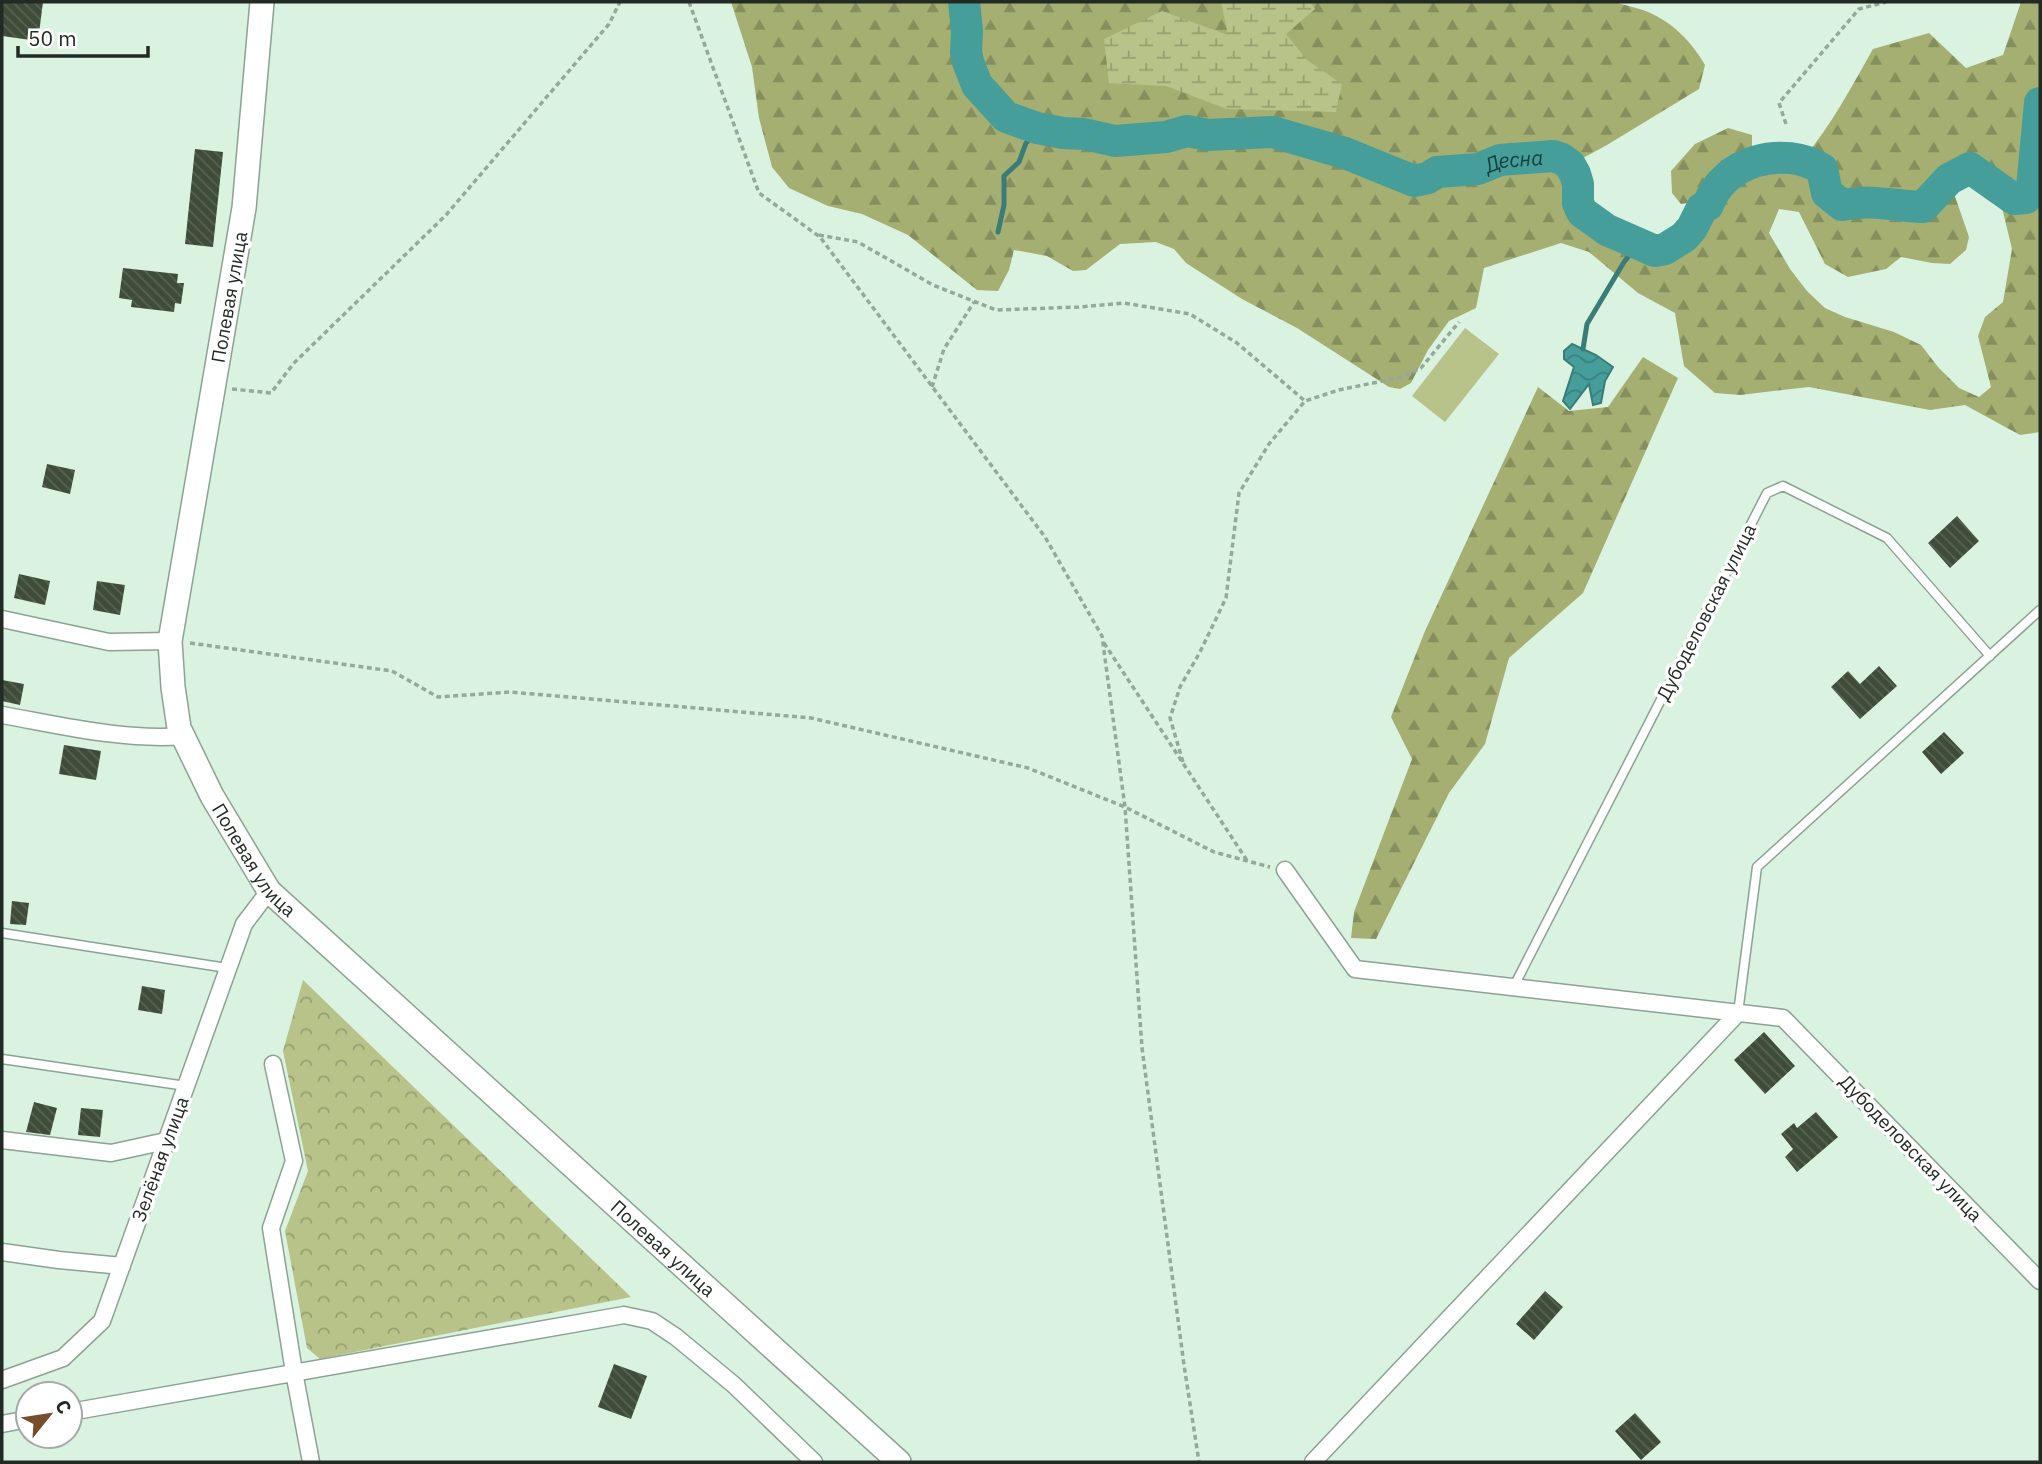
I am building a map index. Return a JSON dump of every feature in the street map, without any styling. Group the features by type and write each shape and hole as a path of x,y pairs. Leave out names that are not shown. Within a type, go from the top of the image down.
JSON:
{"street":[{"name":"Полевая улица","path":"262,2 244,208 170,641 179,728 212,796 269,891 899,1462"},
{"path":"2,619 109,642 170,641"},
{"path":"2,715 77,729 159,738 183,736"},
{"name":"Дубоделовская улица","path":"1285,870 1354,969 1783,1018 2040,1281"},
{"name":"Зелёная улица","path":"2,1380 63,1358 102,1321 244,924 269,891"},
{"path":"1313,1462 1738,1013"},
{"path":"272,1064 294,1161 271,1228 311,1462"},
{"path":"2,1140 111,1153 166,1141"},
{"path":"2,1252 122,1266"},
{"path":"84,1410 624,1315 652,1321 676,1337 734,1385 814,1462"}],"lane":[{"name":"Дубоделовская улица","path":"1513,988 1767,494 1783,486 1887,538 1990,656"},
{"path":"1738,1013 1757,867 2040,610"},
{"path":"2,933 227,968"},
{"path":"2,1059 186,1086"}],"path":[{"path":"213,387 271,393 294,363 446,215 609,24 620,2"},
{"path":"689,2 759,193 816,235 1045,537 1102,636 1125,807 1142,1048 1199,1462"},
{"path":"1786,124 1779,103 1859,9 1886,2"},
{"path":"816,235 858,242 933,285 996,310 1124,303 1190,314 1237,343 1305,401"},
{"path":"932,387 944,349 974,301"},
{"path":"1183,762 1170,719 1180,687 1226,598 1239,493 1269,444 1305,401 1339,390 1402,377 1421,368 1459,322"},
{"path":"170,641 392,671 438,697 510,692 811,718 1028,768 1125,807 1214,852 1285,870"},
{"path":"1103,642 1248,862"}],"green space":[{"path":"731,2 1615,2 1644,10 1665,21 1688,41 1705,65 1699,89 1570,165 1577,182 1579,205 1587,216 1630,242 1658,250 1671,246 1682,238 1721,184 1742,167 1769,158 1803,159 1832,119 1873,49 1929,33 1966,68 2003,55 2021,2 2040,2 2040,432 2020,435 1965,405 1930,410 1809,387 1740,395 1715,393 1684,366 1675,313 1638,293 1589,252 1561,243 1484,268 1476,308 1449,321 1428,350 1411,383 1400,389 1389,387 1297,328 1242,299 1186,263 1174,249 1156,242 1120,244 1086,270 1073,271 1047,256 1014,250 1009,270 998,291 977,290 908,235 862,214 828,206 789,188 772,167 759,118 752,67","holes":["1970,169 1997,187 2012,249 2003,302 1985,317 1978,336 1991,387 1979,397 1959,388 1921,345 1894,332 1825,308 1790,269 1769,233 1779,209 1799,212 1825,264 1848,277 1886,269 1901,257 1950,264 1966,250 1969,237 1949,179"]},
{"path":"1221,2 1310,2 1315,9 1286,34 1307,60 1342,84 1336,112 1227,109 1166,86 1109,83 1104,39 1162,11 1228,35"},
{"path":"1728,128 1752,135 1752,152 1715,177 1703,201 1681,204 1672,193 1671,171 1695,144"},
{"path":"1465,328 1499,354 1445,422 1412,396"},
{"path":"1643,357 1678,378 1583,593 1509,658 1485,744 1449,793 1376,939 1351,938 1354,912 1412,759 1391,717 1425,631 1538,387 1569,411 1608,407"},
{"path":"303,980 631,1297 320,1359 307,1348 285,1231 308,1171 283,1051"}],"water":[{"path":"1572,344 1596,355 1613,367 1605,381 1601,403 1593,405 1589,384 1570,409 1563,401 1574,367 1564,359 1564,351"}],"building":[{"path":"2,2 43,2 38,41 2,36"},
{"path":"195,149 223,152 213,247 185,244"},
{"path":"123,268 178,274 177,283 184,283 181,304 175,303 174,312 131,307 132,300 119,298"},
{"path":"47,464 75,470 70,494 42,487"},
{"path":"1957,516 1979,541 1950,568 1928,543"},
{"path":"19,574 50,581 45,605 14,598"},
{"path":"97,581 125,585 120,615 93,610"},
{"path":"1879,666 1897,686 1860,719 1831,687 1848,671 1860,684"},
{"path":"2,680 24,684 20,705 2,701"},
{"path":"1944,732 1964,753 1941,774 1922,752"},
{"path":"64,745 101,751 96,780 59,774"},
{"path":"12,901 29,903 26,925 10,924"},
{"path":"142,986 165,990 162,1014 138,1010"},
{"path":"1764,1032 1795,1066 1765,1094 1734,1060"},
{"path":"34,1102 57,1108 50,1135 26,1132"},
{"path":"81,1108 103,1110 100,1137 78,1135"},
{"path":"1816,1112 1838,1137 1797,1172 1785,1157 1793,1149 1781,1134 1794,1123 1797,1128"},
{"path":"1545,1291 1563,1307 1534,1340 1516,1324"},
{"path":"614,1364 647,1376 631,1419 598,1407"},
{"path":"1635,1413 1661,1442 1641,1460 1615,1431"}],"waterway":[{"name":"Десна","path":"964,2 968,62 977,85 1006,117 1037,128 1115,141 1166,137 1187,131 1208,135 1272,132 1345,153 1414,181 1428,178 1437,172 1478,169 1500,160 1553,156 1570,165 1575,174 1578,203 1582,212 1607,230 1655,251 1665,249 1684,237 1702,208 1708,205 1727,177 1757,161 1773,158 1790,158 1822,169 1827,193 1842,205 1874,203 1923,207 1949,179 1970,168 2014,199 2026,198 2032,188 2040,103"},
{"path":"998,232 1004,205 1004,176 1019,162 1026,143 1043,128"},
{"path":"1583,349 1587,324 1624,262 1638,244"}]}
